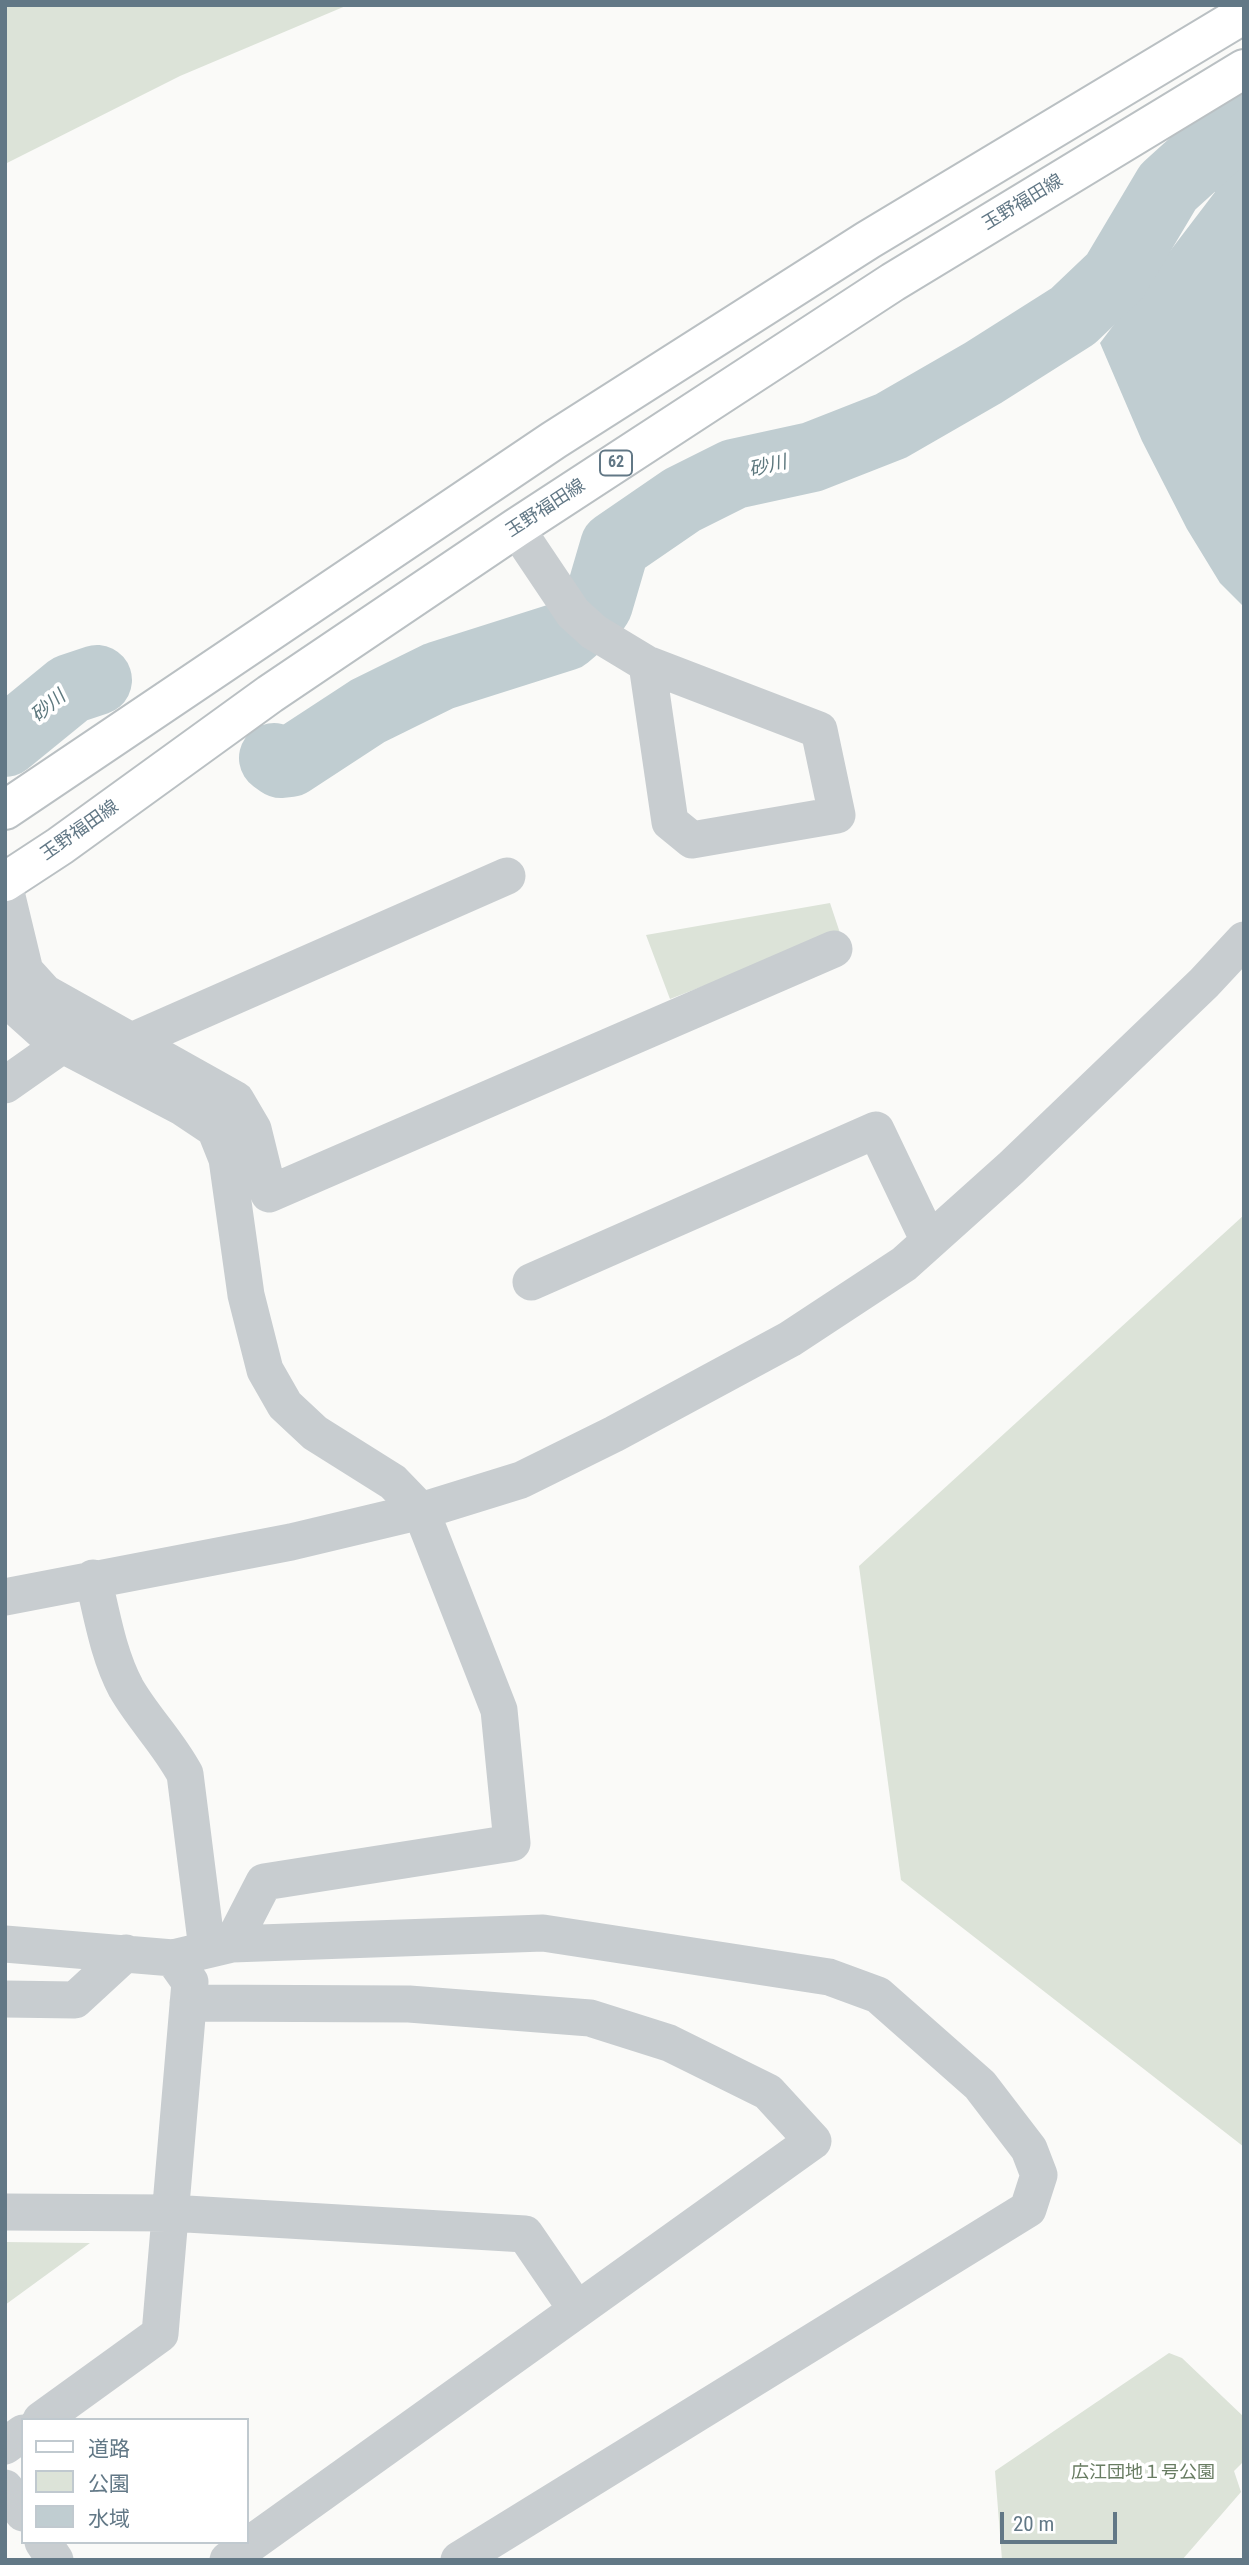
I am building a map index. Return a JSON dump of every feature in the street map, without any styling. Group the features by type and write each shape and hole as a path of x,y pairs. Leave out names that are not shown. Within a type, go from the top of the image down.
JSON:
{"main road":[{"path":"5,810 554,440 867,240 1244,13"},
{"name":"玉野福田線","path":"5,882 60,846 270,694 516,528 893,282 1244,69"}],"street":[{"path":"516,528 584,623 648,664 819,730 837,815 692,840 670,822 648,664"},
{"path":"132,1041 508,876"},
{"path":"5,888 25,971 45,993 132,1041 205,1102 227,1159 246,1295 265,1370 285,1405 315,1433 393,1482 421,1511 499,1710 512,1843 264,1882 204,1950 190,1982 160,2334 44,2418"},
{"path":"5,1597 291,1542 421,1511 521,1480 625,1427 790,1339 905,1264 1204,983 1244,940"},
{"path":"5,993 11,1003 50,1038 62,1045 205,1102 236,1100 253,1129 269,1194 834,949"},
{"path":"5,1085 62,1045"},
{"path":"531,1282 876,1130 929,1241"},
{"path":"93,1578 114,1661 127,1690 173,1751 185,1774 204,1950"},
{"path":"5,1944 126,1953 544,1934 829,1977 878,1995 980,2085 1029,2148 1039,2175 1028,2209 459,2560"},
{"path":"5,1999 75,2000 126,1953"},
{"path":"188,2003 409,2004 590,2018 669,2043 768,2092 813,2141 228,2560"},
{"path":"5,2212 170,2213 525,2234 577,2311"},
{"path":"5,2445 21,2434"},
{"path":"5,2488 21,2510"},
{"path":"44,2544 55,2560"}],"green space":[{"path":"5,5 348,5 180,76 5,164"},
{"path":"830,903 840,933 670,999 646,935"},
{"path":"1244,1215 1244,2147 901,1880 859,1566"},
{"path":"5,2242 90,2243 5,2305"},
{"name":"広江団地１号公園","path":"1169,2353 1182,2358 1244,2417 1244,2461 1234,2471 1241,2492 1182,2560 1002,2560 995,2471"}],"water":[{"path":"1244,159 1244,607 1220,583 1187,529 1142,441 1100,343 1215,192 1212,177"}],"waterway":[{"name":"砂川","path":"274,758 281,763 290,762 368,711 439,676 565,636 592,613 598,604 615,546 682,500 734,474 812,457 891,426 983,373 1073,316 1115,276 1168,187 1222,138 1244,126"},
{"name":"砂川","path":"5,742 70,689 97,680"}]}
